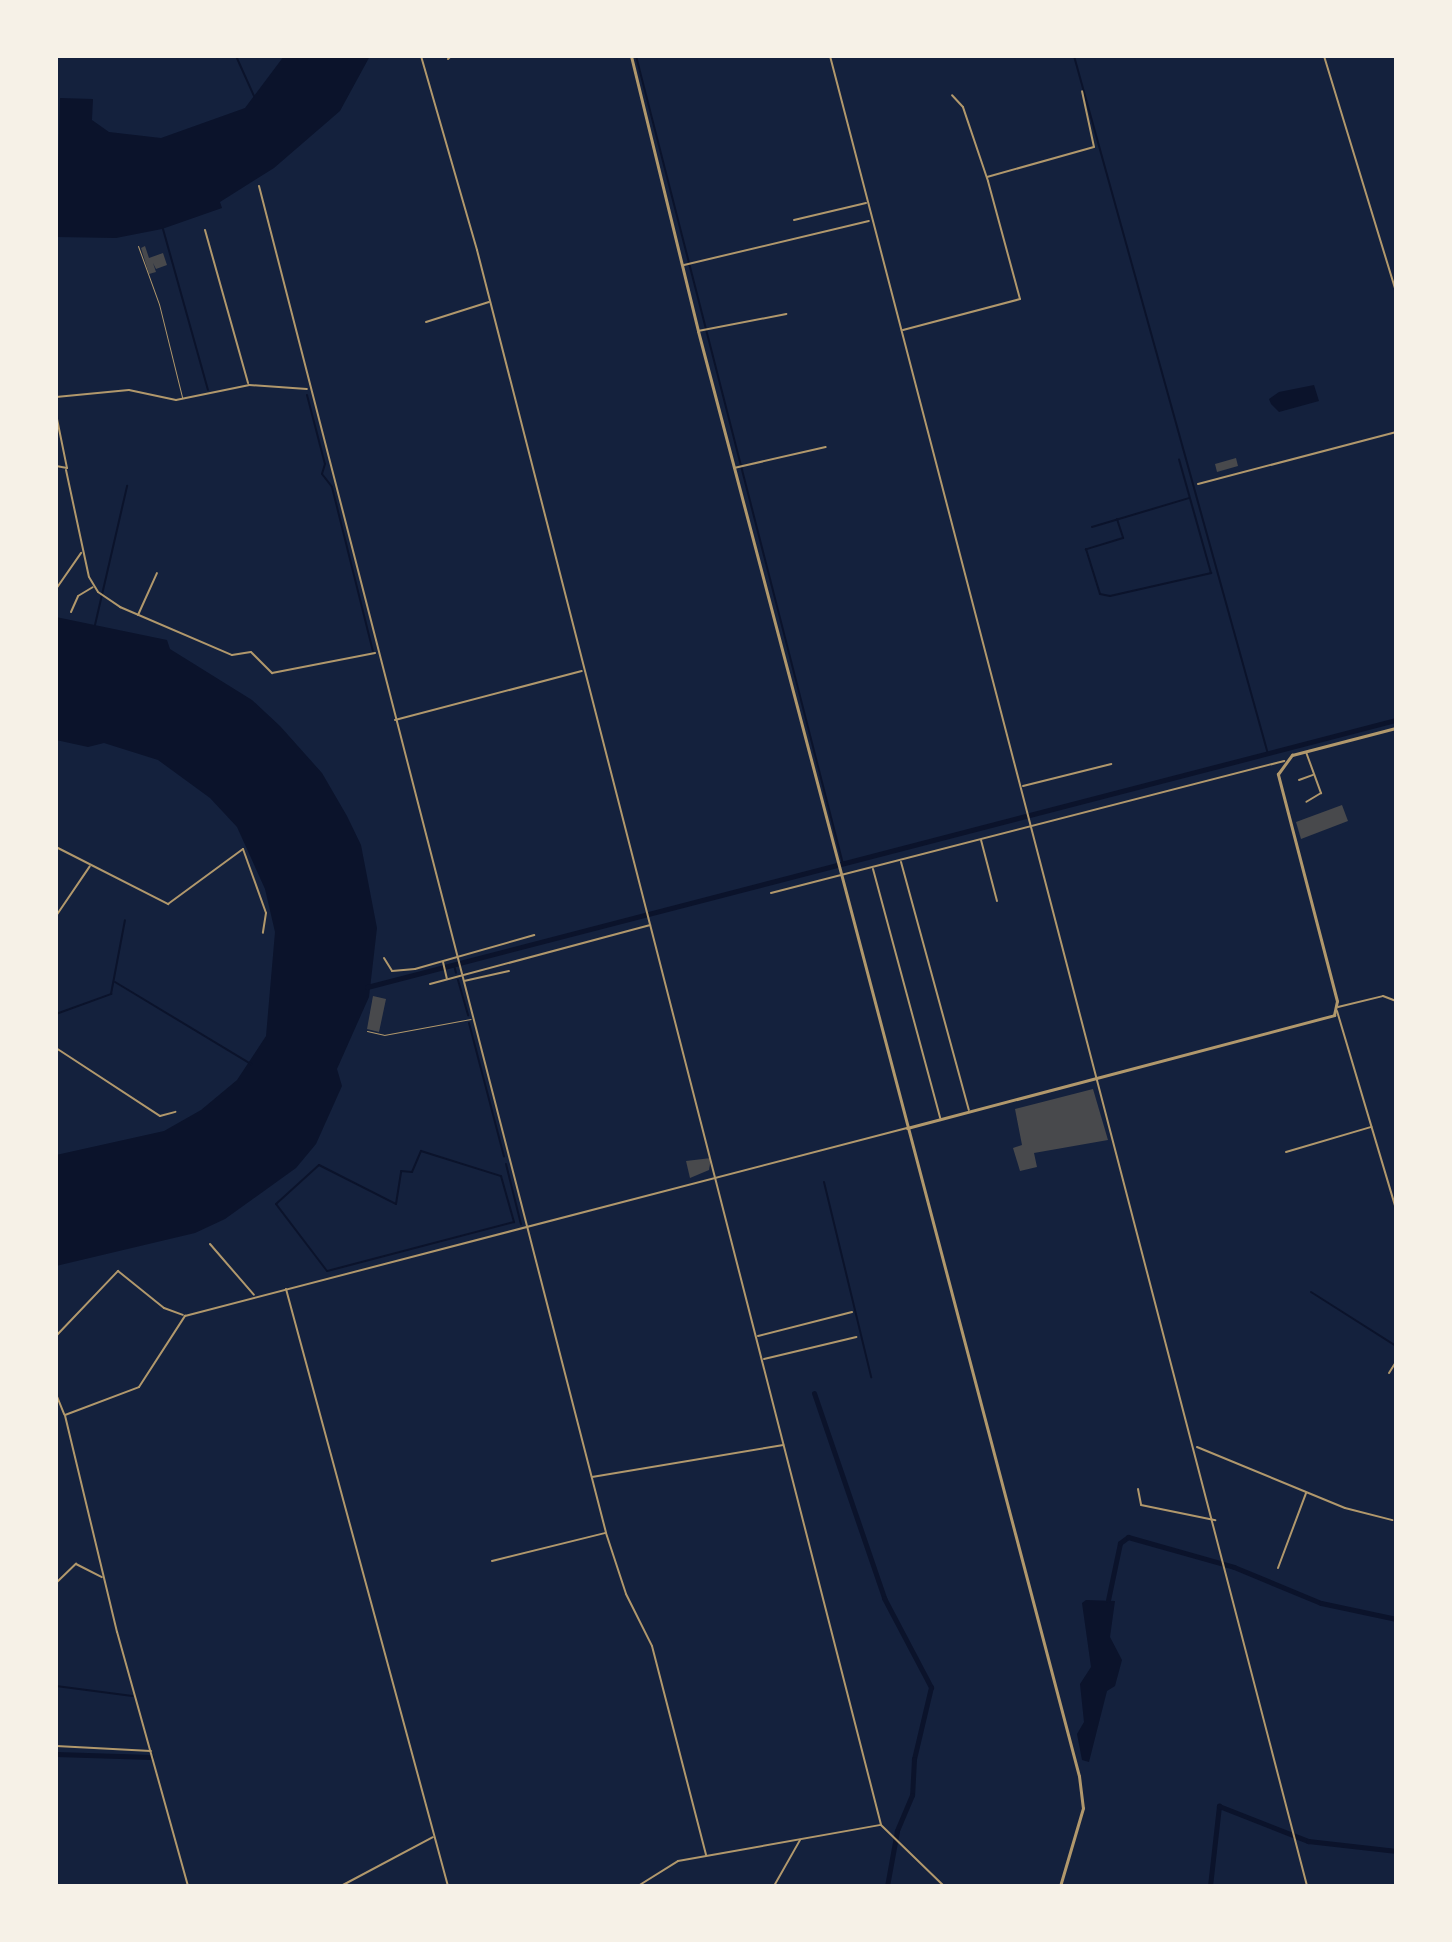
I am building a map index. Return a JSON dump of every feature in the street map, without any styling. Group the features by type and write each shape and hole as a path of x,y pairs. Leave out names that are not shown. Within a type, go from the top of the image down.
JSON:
{"street":[{"path":"421,56 494,320 718,1178 881,1825 893,1833 944,1886"},
{"path":"631,56 698,331 738,468 840,877 1079,1776 1083,1808 1060,1886"},
{"path":"830,56 1196,1447 1215,1520 1222,1565 1307,1886"},
{"path":"1324,56 1396,292"},
{"path":"986,178 1094,147 1082,91"},
{"path":"902,331 1020,299 963,107 952,95"},
{"path":"259,186 376,653 606,1533 626,1594 652,1646 706,1855"},
{"path":"794,220 867,203"},
{"path":"683,265 871,221"},
{"path":"205,230 249,385"},
{"path":"426,322 489,302"},
{"path":"698,331 786,314"},
{"path":"56,397 129,390 182,399 249,385 309,389"},
{"path":"56,414 81,552 94,586 103,596 138,616 232,655 251,652 277,673 376,653"},
{"path":"1198,484 1396,432"},
{"path":"738,468 826,447"},
{"path":"56,466 66,470"},
{"path":"56,589 81,552"},
{"path":"138,616 157,573"},
{"path":"71,612 78,596 94,586"},
{"path":"395,720 583,670"},
{"path":"771,893 1284,761 1305,751 1395,729"},
{"path":"1305,751 1321,796 1306,802"},
{"path":"1284,761 1278,783 1337,1009 1396,1209"},
{"path":"1022,786 1111,764"},
{"path":"1299,780 1314,775"},
{"path":"980,839 997,901"},
{"path":"56,847 168,904 243,849 266,913 263,933"},
{"path":"901,860 969,1112"},
{"path":"56,916 91,865"},
{"path":"872,868 941,1119"},
{"path":"430,984 651,924"},
{"path":"384,958 393,972 443,962 534,935"},
{"path":"443,962 448,979"},
{"path":"463,981 509,971"},
{"path":"56,1336 118,1271 164,1308 185,1316 1098,1079 1386,996 1396,1001"},
{"path":"56,1048 160,1116 175,1112"},
{"path":"1286,1152 1372,1127"},
{"path":"210,1244 255,1296"},
{"path":"285,1288 448,1886"},
{"path":"757,1336 852,1312"},
{"path":"65,1415 139,1387 185,1316"},
{"path":"763,1359 856,1337"},
{"path":"1389,1373 1396,1362"},
{"path":"56,1394 65,1415 104,1578 188,1886"},
{"path":"592,1477 784,1445"},
{"path":"1196,1447 1307,1491 1392,1520"},
{"path":"1138,1489 1141,1505 1215,1520"},
{"path":"1278,1568 1307,1491"},
{"path":"492,1561 606,1533"},
{"path":"56,1583 78,1563 104,1578"},
{"path":"56,1746 153,1750"},
{"path":"638,1886 672,1863 881,1825"},
{"path":"341,1886 434,1837"},
{"path":"774,1886 801,1839"}],"lane":[{"path":"138,246 159,304 182,399"},
{"path":"367,1031 384,1035 473,1019"}],"water":[{"path":"284,56 370,56 340,111 274,168 220,202 222,208 162,229 116,238 56,237 60,98 93,99 92,120 109,132 161,138 245,108"},
{"path":"1314,385 1319,401 1279,412 1269,399 1279,392"},
{"path":"56,617 167,640 170,649 252,700 280,726 322,773 361,845 377,928 369,997 337,1069 342,1086 316,1144 296,1168 225,1219 195,1233 56,1266 56,1155 164,1131 201,1110 237,1080 266,1036 275,932 265,889 237,827 210,798 158,760 104,743 88,747 56,740"},
{"path":"1086,1600 1115,1601 1110,1637 1122,1660 1115,1686 1107,1691 1089,1762 1082,1760 1077,1734 1084,1722 1080,1684 1091,1667 1082,1603"}],"building":[{"path":"145,246 149,258 163,253 167,265 156,269 153,263 156,272 149,274 141,248"},
{"path":"1236,458 1238,466 1217,472 1215,464"},
{"path":"1342,805 1348,821 1301,839 1296,822"},
{"path":"373,996 386,999 379,1032 367,1029"},
{"path":"1093,1089 1108,1140 1034,1153 1037,1167 1020,1171 1013,1148 1022,1145 1015,1109"},
{"path":"711,1158 709,1170 690,1178 686,1161"}],"waterway":[{"path":"236,56 254,96"},
{"path":"636,56 843,864"},
{"path":"1074,56 1268,754"},
{"path":"163,229 208,390"},
{"path":"307,395 325,464 322,474 332,487 373,651"},
{"path":"1117,519 1123,538 1086,549 1100,594 1110,596 1211,573 1179,459"},
{"path":"95,625 127,486"},
{"path":"1092,527 1189,498"},
{"path":"367,987 1396,720"},
{"path":"56,1014 111,994 125,920"},
{"path":"454,965 456,973"},
{"path":"458,980 468,1016"},
{"path":"115,982 251,1064"},
{"path":"469,1023 504,1156"},
{"path":"421,1151 501,1176 514,1222 327,1271 276,1204 319,1165 396,1204 401,1171 412,1172 421,1151"},
{"path":"506,1164 521,1224"},
{"path":"824,1182 871,1377"},
{"path":"1311,1292 1396,1346"},
{"path":"814,1393 884,1598 931,1687 914,1759 912,1795 897,1831 887,1886"},
{"path":"1108,1600 1120,1543 1128,1537 1234,1567 1321,1603 1396,1619"},
{"path":"56,1686 132,1696"},
{"path":"56,1754 151,1757"},
{"path":"1210,1886 1219,1806 1308,1841 1396,1851"}]}
